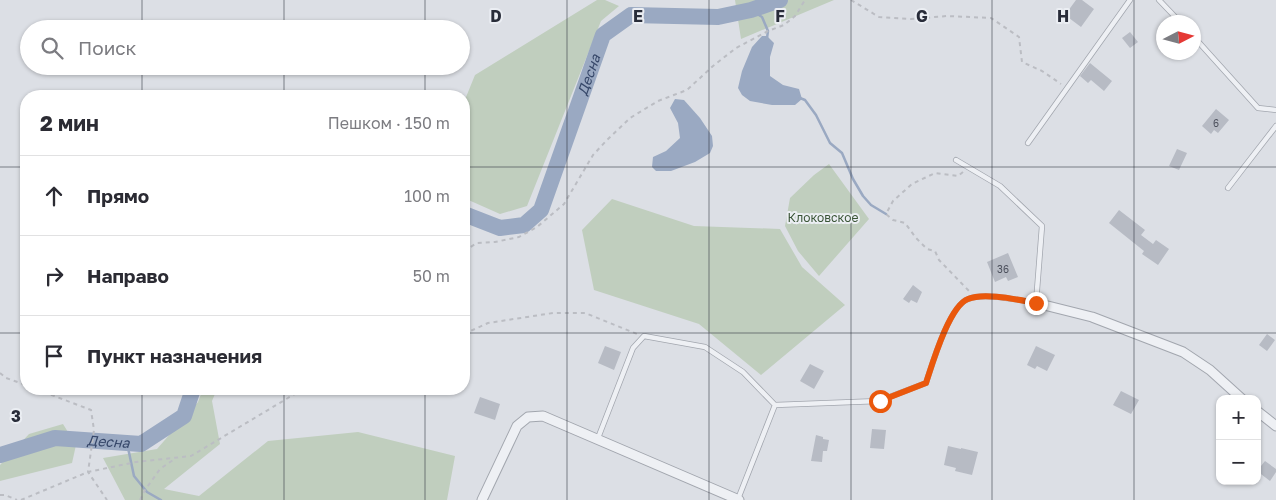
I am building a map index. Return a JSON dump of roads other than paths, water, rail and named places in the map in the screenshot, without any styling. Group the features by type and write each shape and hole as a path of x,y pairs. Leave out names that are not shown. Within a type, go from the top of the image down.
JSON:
{"street":[{"path":"1036,303 1092,317 1184,352 1210,370 1238,395"},
{"path":"1261,414 1276,426"},
{"path":"482,500 516,426 528,417 543,416 598,438 738,500"}],"lane":[{"path":"1028,144 1130,0"},
{"path":"1159,0 1173,15"},
{"path":"1201,45 1258,108 1276,110"},
{"path":"1228,188 1276,126"},
{"path":"598,438 633,348 644,336 704,347 743,372 775,405 880,401 926,383 947,324 957,308 966,299 998,297 1036,303 1042,226 1000,186 956,160"},
{"path":"738,500 775,405"}],"water":[{"path":"762,36 767,36 774,43 770,57 770,76 783,85 799,89 802,99 795,105 772,105 750,101 742,95 738,88 742,71 752,47"},
{"path":"675,99 684,100 700,118 712,136 713,146 710,153 695,162 671,171 656,171 652,167 653,157 666,151 680,138 678,123 670,108"}],"waterway":[{"name":"Десна","path":"470,216 500,228 524,225 541,210 603,35 631,15 718,17 751,10 780,0"},
{"path":"751,10 762,17 768,31 767,38"},
{"path":"800,98 805,100 816,115 830,143 842,153 853,179 863,196 871,205 886,214"},
{"name":"Десна","path":"0,455 55,438 141,444 184,416 191,395"},
{"path":"127,443 134,476 147,492 161,500"}],"park label":[{"name":"Клоковское","path":"823,218"}]}
